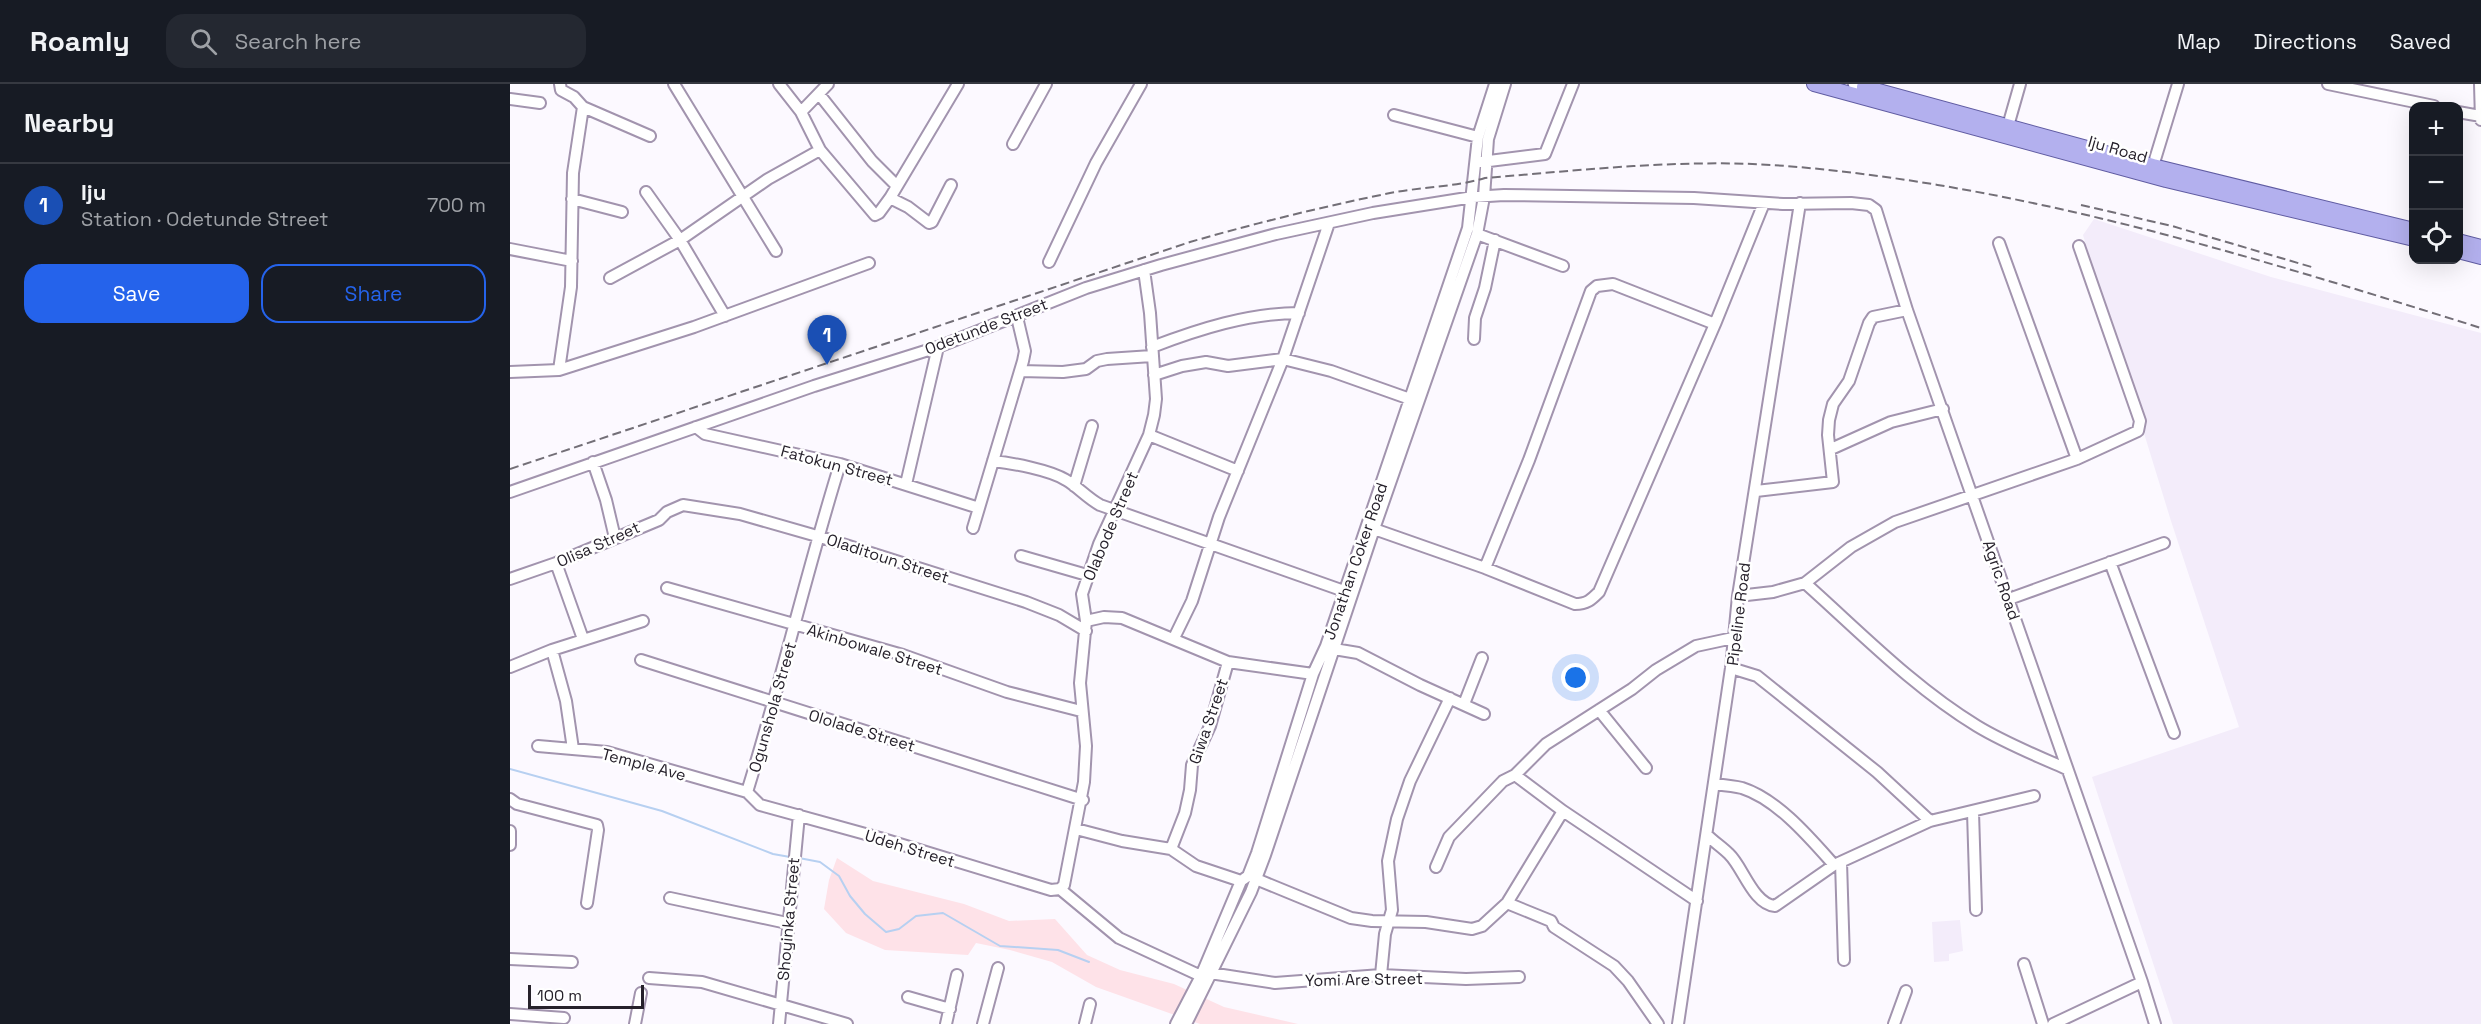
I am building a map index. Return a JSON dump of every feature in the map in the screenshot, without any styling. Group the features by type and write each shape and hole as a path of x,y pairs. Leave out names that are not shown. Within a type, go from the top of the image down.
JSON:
{"main road":[{"name":"Iju Road","path":"1814,84 2166,180 2409,239"},
{"name":"Iju Road","path":"1853,84 2153,166 2409,229"},
{"path":"2463,242 2481,247"},
{"path":"2463,250 2481,247"}],"street":[{"path":"560,84 561,90 574,97 583,107 650,136"},
{"path":"674,84 744,195 776,251"},
{"path":"779,84 801,112 820,150 875,215 890,198 958,84"},
{"path":"1013,144 1046,84"},
{"path":"1048,262 1096,163 1141,84"},
{"name":"Jonathan Coker Road","path":"1176,1024 1256,879 1374,529 1477,234 1480,162 1478,137 1494,84"},
{"name":"Jonathan Coker Road","path":"1480,162 1505,84"},
{"path":"1480,162 1545,154 1573,84"},
{"path":"2008,126 2020,84"},
{"path":"2153,166 2178,84"},
{"path":"2328,84 2414,102"},
{"path":"2463,113 2481,118 2480,84"},
{"path":"801,112 822,88 872,161 897,186"},
{"path":"510,99 540,103"},
{"path":"559,370 571,287 573,173 583,107"},
{"path":"1394,115 1478,137"},
{"path":"610,278 681,240 744,195 820,150"},
{"path":"890,198 908,207 929,223 932,222 951,185"},
{"path":"646,192 681,240 725,316"},
{"name":"Odetunde Street","path":"510,492 814,386 938,347 1086,288 1276,234 1417,204 1504,195 1694,198 1800,204"},
{"name":"Jonathan Coker Road","path":"1185,1024 1241,881 1248,876 1257,853 1313,674 1326,646 1478,197"},
{"path":"572,199 622,212"},
{"path":"1374,529 1485,567 1575,604 1584,604 1599,592 1715,324 1764,203"},
{"name":"Agric Road","path":"1800,204 1851,203 1869,205 1876,210 1907,310 1973,494 2155,1024"},
{"name":"Pipeline Road","path":"1678,1024 1731,668 1738,596 1800,204"},
{"path":"1174,638 1192,601 1210,545 1283,359 1329,223"},
{"path":"1477,234 1563,266"},
{"path":"1474,339 1475,318 1485,288 1495,240"},
{"path":"1999,243 2077,459"},
{"path":"1738,596 1773,592 1805,583 1867,536 1901,520 2077,459 2138,431 2140,426 2079,246"},
{"path":"510,249 572,261"},
{"path":"510,372 559,370 725,316 869,263"},
{"name":"Olabode Street","path":"1060,889 1064,885 1083,800 1086,746 1080,682 1086,626 1082,604 1087,575 1114,509 1149,435 1155,407 1150,313 1143,270"},
{"path":"1485,567 1529,460 1591,291 1597,286 1612,284 1715,324"},
{"path":"1756,490 1833,482 1828,428 1833,404 1849,381 1873,317 1907,310"},
{"path":"1020,371 1063,372 1086,369 1097,361 1152,352 1251,316 1299,313"},
{"path":"973,528 1025,351 1017,317"},
{"path":"906,484 938,347"},
{"path":"1154,375 1182,366 1206,362 1228,366 1283,359 1322,368 1410,399"},
{"path":"1830,448 1891,422 1943,409"},
{"path":"1074,486 1092,426"},
{"name":"Fatokun Street","path":"696,427 705,434 840,464 979,508"},
{"path":"1149,435 1238,471"},
{"path":"993,461 1019,463 1065,479 1090,499 1114,509 1344,591"},
{"path":"593,462 606,500 615,538"},
{"name":"Ogunshola Street","path":"760,806 747,792 775,702 818,536 840,464"},
{"name":"Olisa Street","path":"510,579 556,563 658,520 683,505"},
{"name":"Oladitoun Street","path":"683,505 740,514 818,536 1026,602 1086,626"},
{"path":"2009,599 2164,543"},
{"path":"1021,556 1087,575"},
{"path":"2110,562 2174,733"},
{"path":"556,563 583,639"},
{"path":"1805,583 1887,658 1943,703 1977,726 2067,769"},
{"name":"Akinbowale Street","path":"667,588 903,655 1007,692 1081,711"},
{"path":"1086,626 1104,617 1122,618 1228,662 1313,674"},
{"path":"510,666 583,639 643,621"},
{"path":"1436,867 1449,837 1503,781 1515,776 1546,744 1696,646 1733,638"},
{"path":"1334,649 1358,653 1484,714"},
{"path":"552,650 566,701 573,749"},
{"path":"1464,704 1482,658"},
{"name":"Ololade Street","path":"640,660 1083,800"},
{"name":"Giwa Street","path":"1171,849 1185,813 1192,765 1210,726 1228,662"},
{"path":"1731,668 1758,676 1877,772 1930,821"},
{"path":"1381,975 1385,934 1392,910 1388,861 1397,819 1410,781 1450,698"},
{"path":"1599,710 1646,768"},
{"name":"Temple Ave","path":"538,746 607,752 747,792"},
{"path":"1515,776 1697,901"},
{"path":"1714,784 1742,788 1764,798 1837,863 1844,960"},
{"path":"1707,835 1739,866 1746,882 1769,906 1775,906 1837,863 1930,821 2034,796"},
{"path":"511,802 597,825 587,903"},
{"name":"Udeh Street","path":"760,806 799,815 1052,890 1060,889"},
{"path":"1256,879 1351,918 1426,922 1472,929 1482,926 1507,903 1563,811"},
{"path":"1973,812 1976,910"},
{"name":"Shoyinka Street","path":"779,1024 799,815"},
{"path":"1076,829 1122,841 1171,849 1196,866 1241,881"},
{"path":"510,831 510,845"},
{"name":"Yomi Are Street","path":"1060,889 1119,938 1205,974 1275,983 1381,975 1466,979 1519,977"},
{"path":"670,898 787,922"},
{"path":"1507,903 1551,921 1554,927 1614,966 1628,981 1658,1024"},
{"path":"510,959 572,962"},
{"path":"2024,964 2043,1024"},
{"path":"983,1024 998,968"},
{"path":"946,1024 957,975"},
{"path":"649,978 702,982 847,1024"},
{"path":"2053,1024 2142,982"},
{"path":"1894,1024 1906,991"},
{"path":"635,1024 641,993"},
{"path":"908,997 950,1009"},
{"path":"1085,1024 1090,1004"},
{"path":"510,1014 564,1018"}],"shaded area":[{"path":"2094,219 2271,277 2481,333 2481,1024 2173,1024 2092,777 2239,727 2171,521 2083,235"},
{"path":"837,858 873,881 964,904 1009,921 1055,919 1087,955 1120,970 1174,984 1224,1007 1298,1024 1200,1024 1096,987 1052,962 976,943 968,955 885,950 846,933 824,909 829,880"},
{"path":"1960,920 1963,951 1949,954 1949,961 1934,962 1932,922"}],"waterway":[{"path":"510,769 662,811 773,854 790,857"},
{"path":"799,858 820,862 839,876 850,896 865,914 886,932 899,929 916,916 943,913 1000,946 1058,950 1089,962"}],"railway":[{"path":"510,469 1215,235 1390,193 1485,178 1597,169 1711,163 1786,166 1963,189 2051,207 2224,251 2481,328"},
{"path":"2081,205 2172,226 2315,268"}],"place":[{"name":"Iju","path":"827,365"}]}
